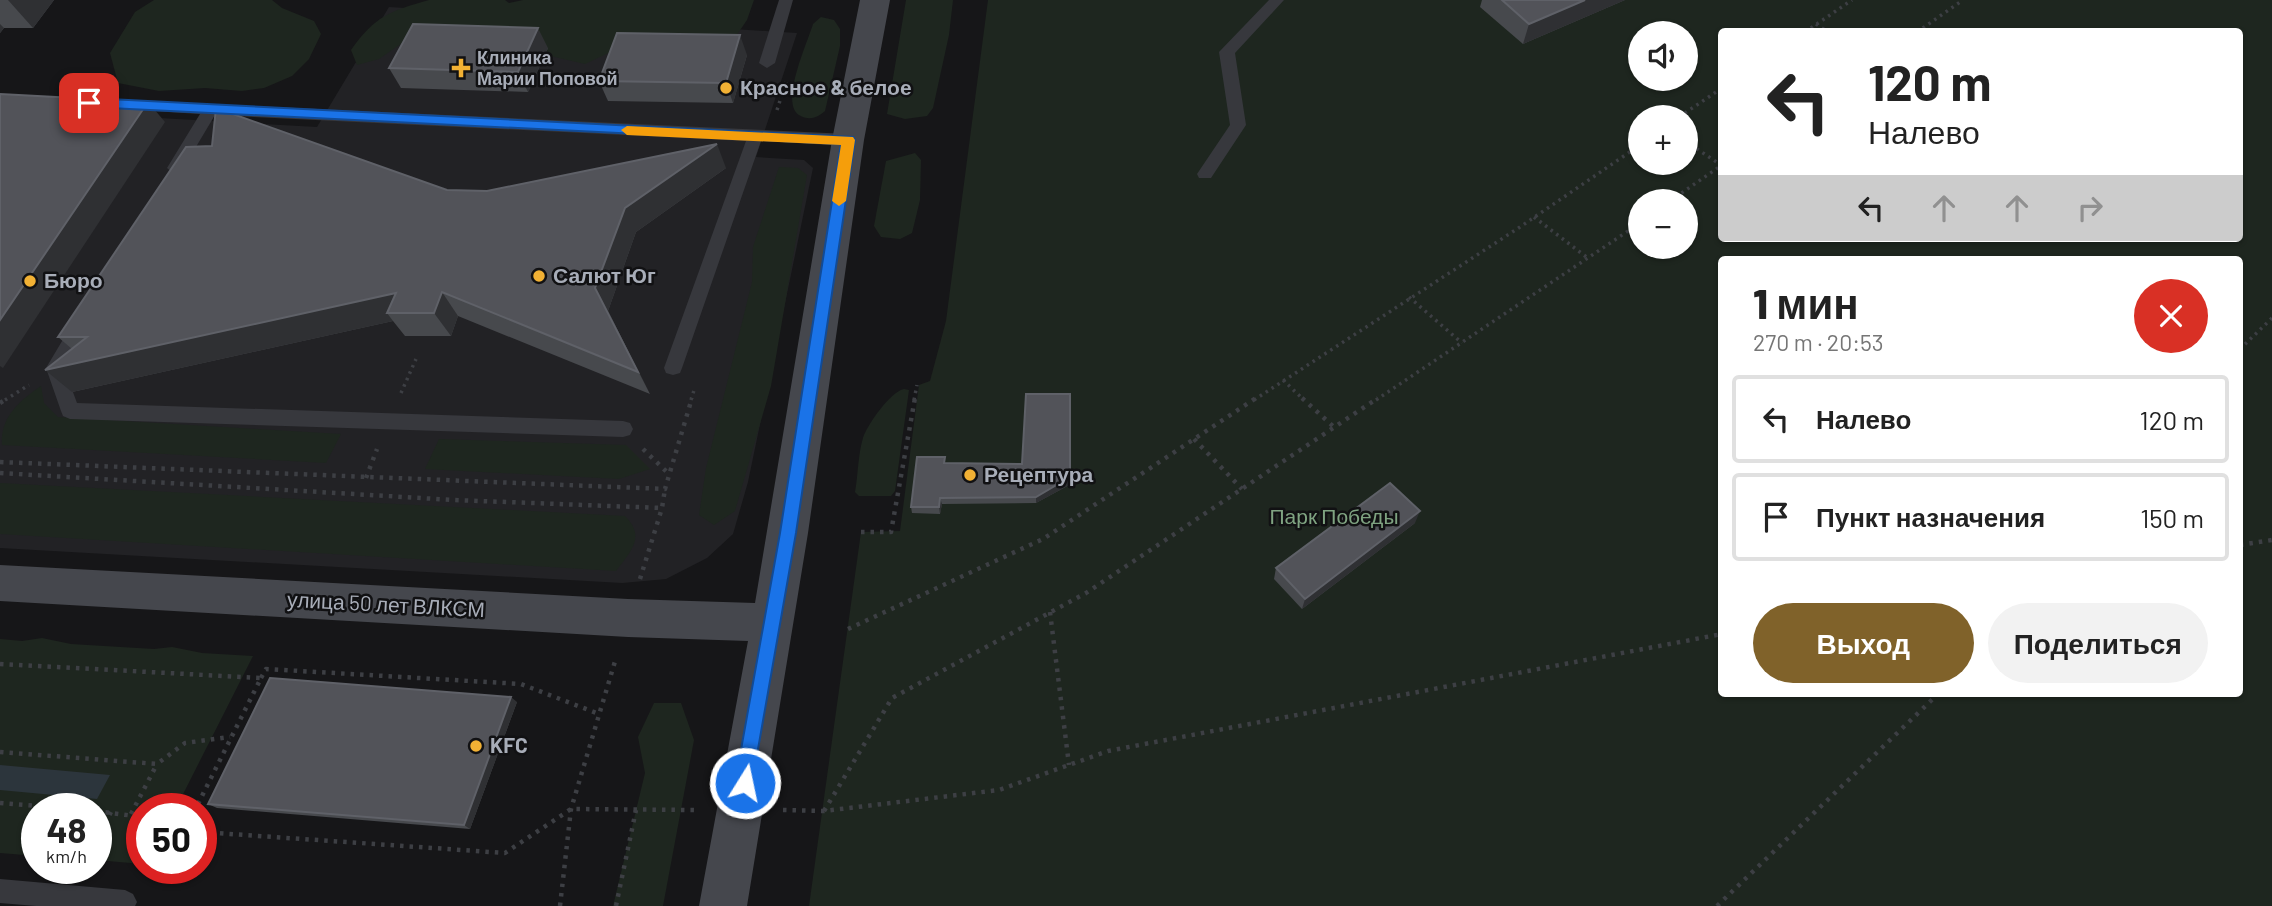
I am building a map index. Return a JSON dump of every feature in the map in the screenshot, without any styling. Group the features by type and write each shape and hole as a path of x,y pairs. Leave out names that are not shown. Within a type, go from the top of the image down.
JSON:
{"main road":[{"path":"723,906 773,623 848,140 875,0"},
{"name":"улица 50 лет ВЛКСМ","path":"0,583 628,618 773,623"}],"lane":[{"path":"768,63 786,0"},
{"path":"1205,174 1238,125 1227,52 1277,0"},
{"path":"106,104 848,140"},
{"path":"168,180 211,109"},
{"path":"673,368 762,137"},
{"path":"90,309 55,368 70,411 623,429"},
{"path":"0,891 125,902"}],"path":[{"path":"1810,28 1852,0"},
{"path":"1923,28 1963,0"},
{"path":"1816,24 1822,28"},
{"path":"762,137 789,75"},
{"path":"1698,105 1718,92"},
{"path":"1698,149 1718,162"},
{"path":"848,629 1043,539 1628,153"},
{"path":"1687,189 1718,168"},
{"path":"1534,217 1589,259"},
{"path":"824,811 892,698 1086,593 1628,231"},
{"path":"1409,297 1462,343"},
{"path":"2243,346 2272,318"},
{"path":"1283,380 1335,428"},
{"path":"560,906 571,809 662,508 664,489 696,383"},
{"path":"861,532 891,531 917,385"},
{"path":"1194,439 1242,489"},
{"path":"0,462 664,489"},
{"path":"0,474 454,500 662,508"},
{"path":"2243,545 2272,540"},
{"path":"1050,612 1069,765"},
{"path":"217,833 505,853 571,809 824,811 999,790 1108,751 1718,635"},
{"path":"0,664 261,678"},
{"path":"203,793 265,669 522,684 599,713"},
{"path":"1717,906 1935,697"},
{"path":"142,793 156,764 186,743 230,737"},
{"path":"0,752 156,764"},
{"path":"0,803 21,805"},
{"path":"616,906 636,810"}],"shaded area":[{"path":"389,7 797,33 756,157 804,160 813,168 748,482 733,534 707,558 666,579 622,583 0,548 0,109 317,127"},
{"path":"0,765 110,775 100,793 0,790"}],"green space":[{"path":"154,0 272,0 282,8 314,21 321,34 309,59 292,76 264,88 242,91 205,88 159,91 118,83 110,53 135,12"},
{"path":"429,0 505,0 509,3 523,0 754,0 747,20 732,42 636,40 585,64 546,55 519,32 408,39 379,59 357,65 351,50 368,29 384,16"},
{"path":"906,0 953,0 949,35 933,108 927,116 905,119 887,114"},
{"name":"Парк Победы","path":"988,0 2272,0 2272,906 809,906 861,532 900,531 919,385 930,381 946,321"},
{"path":"821,17 834,20 840,29 840,46 825,111 816,117 806,118 799,115 794,108 793,86 813,24"},
{"path":"915,153 921,160 920,200 912,233 900,239 881,237 874,226 886,161"},
{"path":"779,167 798,168 807,175 771,386 735,511 714,525 699,515 706,468 752,282 753,247"},
{"path":"41,386 44,403 58,417 341,434 326,463 2,445 8,417 19,403"},
{"path":"904,389 909,390 895,491 891,496 859,496 855,492 865,432 886,402"},
{"path":"439,439 626,445 650,469 619,479 425,469"},
{"path":"0,483 625,516 635,531 635,537 631,550 616,571 0,534"},
{"path":"42,638 71,644 154,649 172,647 202,653 253,656 184,793 126,793 126,863 112,861 112,793 21,793 21,855 0,853 0,639 22,641"},
{"path":"654,703 681,703 694,740 663,906 613,906 645,773 638,737"}],"building":[{"path":"1502,0 1585,0 1529,24"},
{"path":"413,24 538,28 518,72 389,68"},
{"path":"617,33 740,35 726,83 599,81"},
{"name":"Бюро","path":"0,94 148,102 0,320"},
{"path":"216,108 447,190 487,191 717,144 625,208 595,288 638,372 442,292 434,313 387,313 396,293 45,370 87,337 58,337 186,147 212,146"},
{"path":"1026,394 1070,394 1070,477 1036,497 940,498 939,507 911,507 917,457 945,457 944,463 1022,464"},
{"path":"1390,483 1420,511 1305,599 1276,568"},
{"path":"270,678 511,697 464,825 217,805 217,793 213,793"}],"slow traffic":[{"path":"627,130 848,140 839,201"}],"place":[{"name":"Клиника Марии Поповой","path":"461,68"},
{"name":"Красное & белое","path":"726,88"},
{"name":"Салют Юг","path":"539,276"},
{"name":"Бюро","path":"30,281"},
{"name":"Рецептура","path":"970,475"},
{"name":"KFC","path":"476,746"}],"route":[{"path":"89,103 848,140 788,533 745,783"}]}
